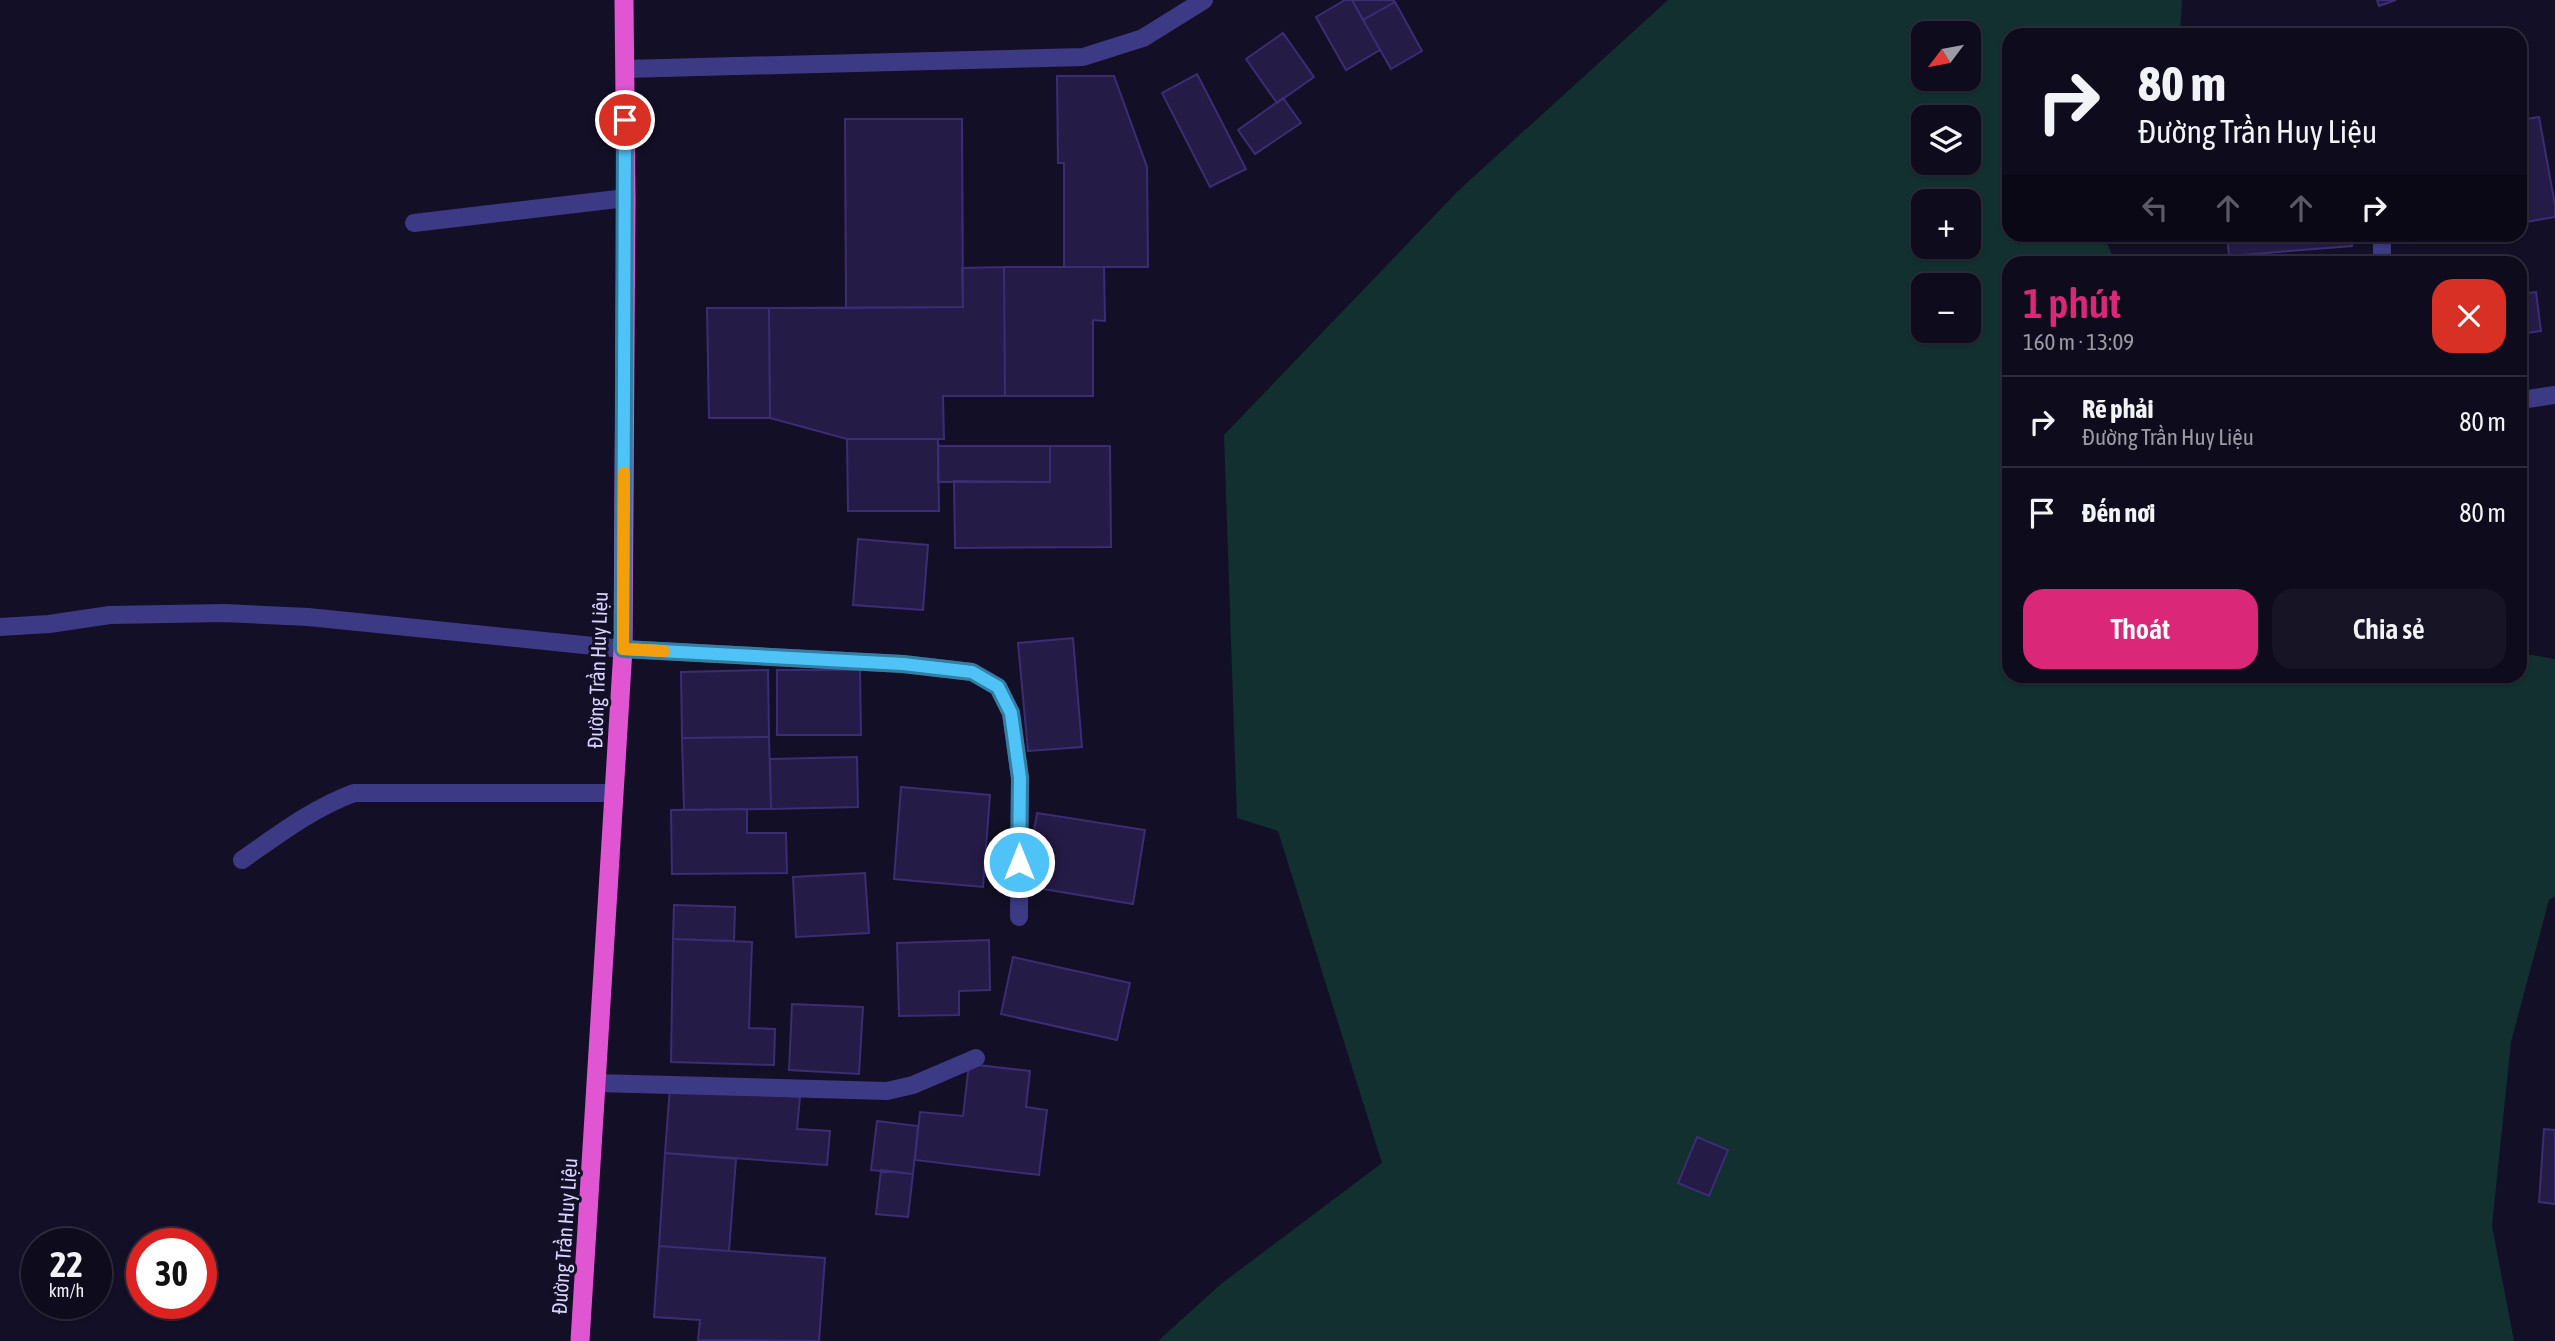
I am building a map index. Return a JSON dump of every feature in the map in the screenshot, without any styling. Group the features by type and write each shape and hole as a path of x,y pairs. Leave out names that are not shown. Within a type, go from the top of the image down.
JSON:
{"highway":[{"name":"Đường Trần Huy Liệu","path":"580,1341 623,649 626,198 624,0"}],"street":[{"path":"625,69 1083,57 1143,38 1204,0"},
{"path":"414,223 626,198"},
{"path":"2527,399 2555,395"},
{"path":"0,626 49,624 110,615 224,613 307,617 623,649 903,664 972,672 998,687 1011,713 1020,778 1019,917"},
{"path":"242,860 306,815 354,793 614,793"},
{"path":"597,1083 887,1091 913,1085 976,1058"}],"green space":[{"path":"1668,0 2182,0 2180,28 2002,28 2002,242 2107,242 2112,256 2002,256 2002,683 2527,683 2527,654 2555,659 2555,896 2549,900 2511,1042 2492,1226 2514,1341 1158,1341 1221,1284 1382,1163 1278,831 1237,818 1224,435 1459,190"}],"building":[{"path":"1345,0 1352,0 1380,50 1346,70 1316,17"},
{"path":"1352,0 1393,0 1395,2 1363,20"},
{"path":"2377,0 2396,0 2379,6"},
{"path":"1395,2 1422,51 1391,69 1363,20"},
{"path":"1283,33 1314,77 1277,103 1246,59"},
{"path":"1197,74 1246,169 1210,187 1162,93"},
{"path":"1057,76 1114,76 1147,167 1148,267 1064,267 1064,163 1058,163"},
{"path":"1283,98 1301,123 1255,154 1238,130"},
{"path":"2539,117 2555,217 2527,222 2527,119"},
{"path":"845,119 962,119 963,307 846,308"},
{"path":"2228,242 2352,242 2352,246 2229,256"},
{"path":"1004,267 1104,267 1105,321 1093,320 1093,396 1005,396"},
{"path":"1004,267 1005,396 943,396 944,439 847,439 770,418 769,308 963,307 962,268"},
{"path":"2536,292 2541,331 2527,333 2527,293"},
{"path":"707,308 769,308 770,418 709,418"},
{"path":"847,439 938,439 939,511 848,511"},
{"path":"938,446 1050,446 1050,482 938,482"},
{"path":"1050,446 1110,446 1111,547 955,548 954,481 1050,482"},
{"path":"858,539 928,545 923,610 853,605"},
{"path":"1073,638 1082,747 1028,751 1018,643"},
{"path":"768,670 769,737 682,738 681,672"},
{"path":"777,670 860,670 861,735 777,735"},
{"path":"769,737 771,809 684,810 682,738"},
{"path":"857,757 858,807 771,809 770,759"},
{"path":"901,787 990,795 983,887 894,879"},
{"path":"747,809 747,833 786,833 787,873 672,874 671,810"},
{"path":"1037,813 1145,830 1133,904 1025,886"},
{"path":"865,873 869,933 796,937 793,877"},
{"path":"674,905 735,907 734,941 673,939"},
{"path":"673,939 752,942 749,1028 775,1029 774,1065 671,1062"},
{"path":"989,940 990,990 959,991 959,1015 899,1016 897,943"},
{"path":"1013,957 1130,983 1117,1040 1001,1014"},
{"path":"792,1004 863,1007 859,1074 789,1070"},
{"path":"969,1064 1030,1071 1026,1107 1047,1110 1039,1175 915,1160 920,1112 963,1116"},
{"path":"670,1087 800,1097 797,1129 830,1131 827,1165 665,1153"},
{"path":"877,1121 918,1126 913,1174 871,1170"},
{"path":"2544,1129 2555,1130 2555,1204 2539,1202"},
{"path":"1697,1137 1728,1150 1709,1196 1678,1183"},
{"path":"665,1153 736,1159 729,1251 659,1246"},
{"path":"881,1170 913,1174 908,1217 876,1214"},
{"path":"659,1246 825,1258 819,1341 698,1340 700,1320 654,1317"}],"slow traffic":[{"path":"624,473 623,649 664,651"}],"route":[{"path":"625,120 623,649 903,664 972,672 998,687 1011,713 1020,778 1019,862"}]}
